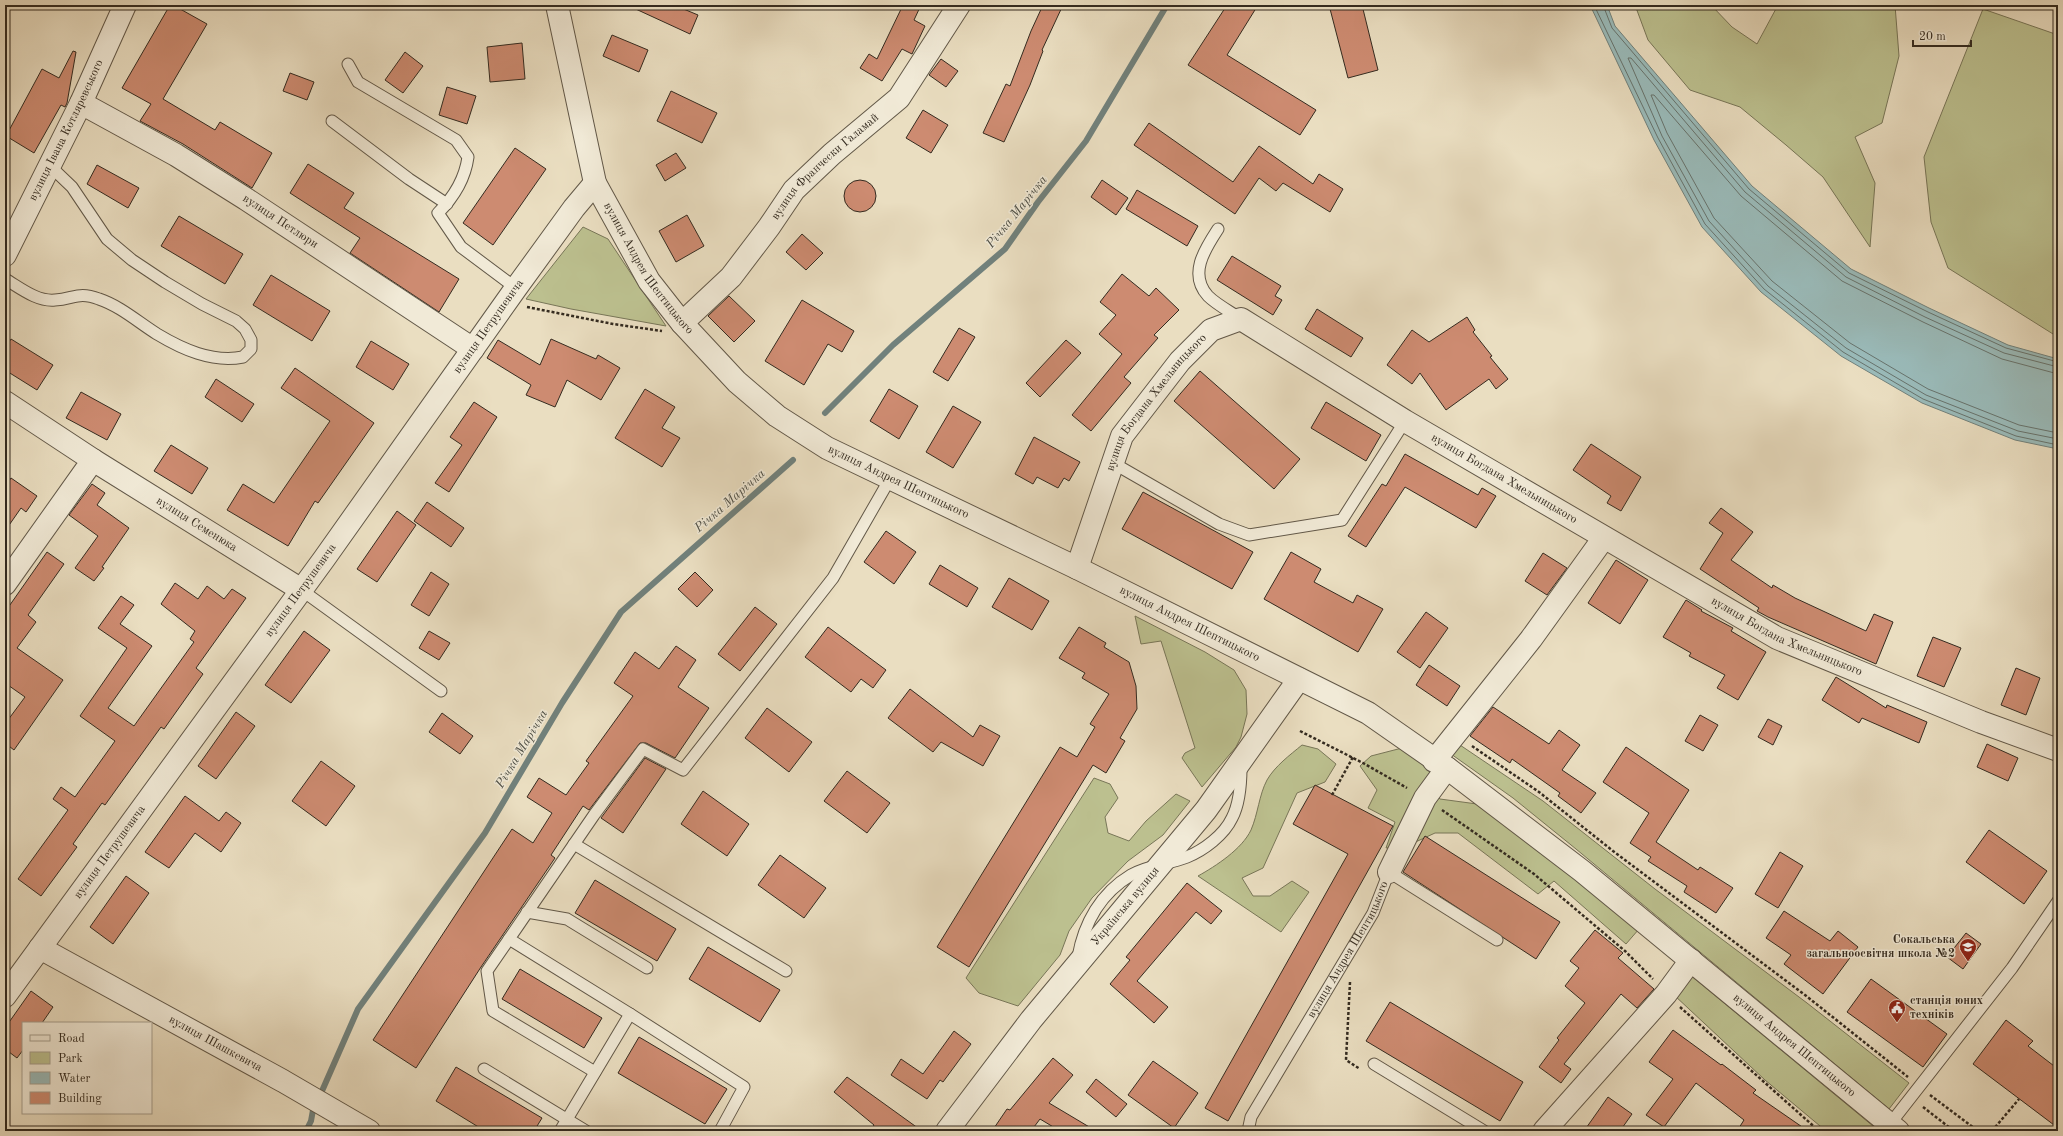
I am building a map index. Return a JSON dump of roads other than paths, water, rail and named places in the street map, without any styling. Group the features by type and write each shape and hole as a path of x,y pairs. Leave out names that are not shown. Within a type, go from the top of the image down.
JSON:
{"street":[{"name":"вулиця Івана Котляревського","path":"5,255 81,103 125,5"},
{"name":"вулиця Андрея Шептицького","path":"557,5 595,183 675,327 777,416 827,448 891,477 1368,712 1441,764 1582,871 1894,1128"},
{"name":"вулиця Франчески Галамай","path":"675,327 730,277 769,227 794,190 832,154 899,98 959,5"},
{"name":"вулиця Петлюри","path":"81,103 176,155 202,171 473,350"},
{"name":"вулиця Петрушевича","path":"5,996 473,350 513,292 574,208 595,183"},
{"name":"вулиця Богдана Хмельницького","path":"1077,568 1122,436 1180,361 1211,330 1241,319 1405,421 1603,539 1776,638 1981,722 2058,750"},
{"name":"вулиця Семенюка","path":"5,402 93,460 300,589"},
{"path":"5,584 93,460"},
{"path":"1441,764 1456,735 1531,639 1603,539"},
{"name":"Українська вулиця","path":"947,1131 1031,1020 1206,810 1299,679"},
{"name":"вулиця Андрея Шептицького","path":"1389,872 1441,764"},
{"name":"вулиця Шашкевича","path":"40,948 283,1081 369,1131"},
{"path":"1544,1131 1666,994 1691,960"}],"lane":[{"path":"348,64 358,82 456,140 468,158 465,173 447,204 438,213 461,247 513,292"},
{"path":"332,121 409,179 447,204"},
{"path":"5,278 40,298 54,300 84,294 101,299 131,315 157,334 199,354 215,359 243,357 251,349 251,340 245,329 236,321 202,304 166,282 132,260 107,238 72,187 49,165"},
{"path":"1218,230 1203,253 1198,270 1201,284 1208,297 1241,319"},
{"path":"1113,463 1219,524 1248,534 1342,520 1405,421"},
{"path":"595,1072 493,1011 487,971 574,844 643,749 683,770 833,578 891,477"},
{"path":"300,589 441,691"},
{"path":"574,844 786,971"},
{"path":"1389,872 1497,940"},
{"name":"вулиця Андрея Шептицького","path":"1248,1131 1251,1118 1374,913 1389,872"},
{"path":"1894,1128 1911,1097 2012,968 2058,901"},
{"path":"527,912 567,919 648,968"},
{"path":"510,939 744,1087 720,1131"},
{"path":"560,1131 630,1014"},
{"path":"1374,1064 1484,1131"},
{"path":"484,1069 586,1131"}],"water":[{"path":"1590,5 1607,5 1615,26 1752,186 1851,269 2008,345 2058,359 2058,449 2015,440 1922,403 1841,356 1761,292 1702,227 1654,140"}],"waterway":[{"name":"Річка Марічка","path":"825,413 893,345 1005,249 1038,202 1086,141 1167,5"},
{"name":"Річка Марічка","path":"322,1091 358,1009 485,833 562,703 621,612 793,460"},
{"path":"306,1131 311,1121 313,1110"}],"place":[{"name":"Сокальська загальноосвітня школа №2","path":"1968,962"},
{"name":"станція юних техніків","path":"1897,1023"}]}
